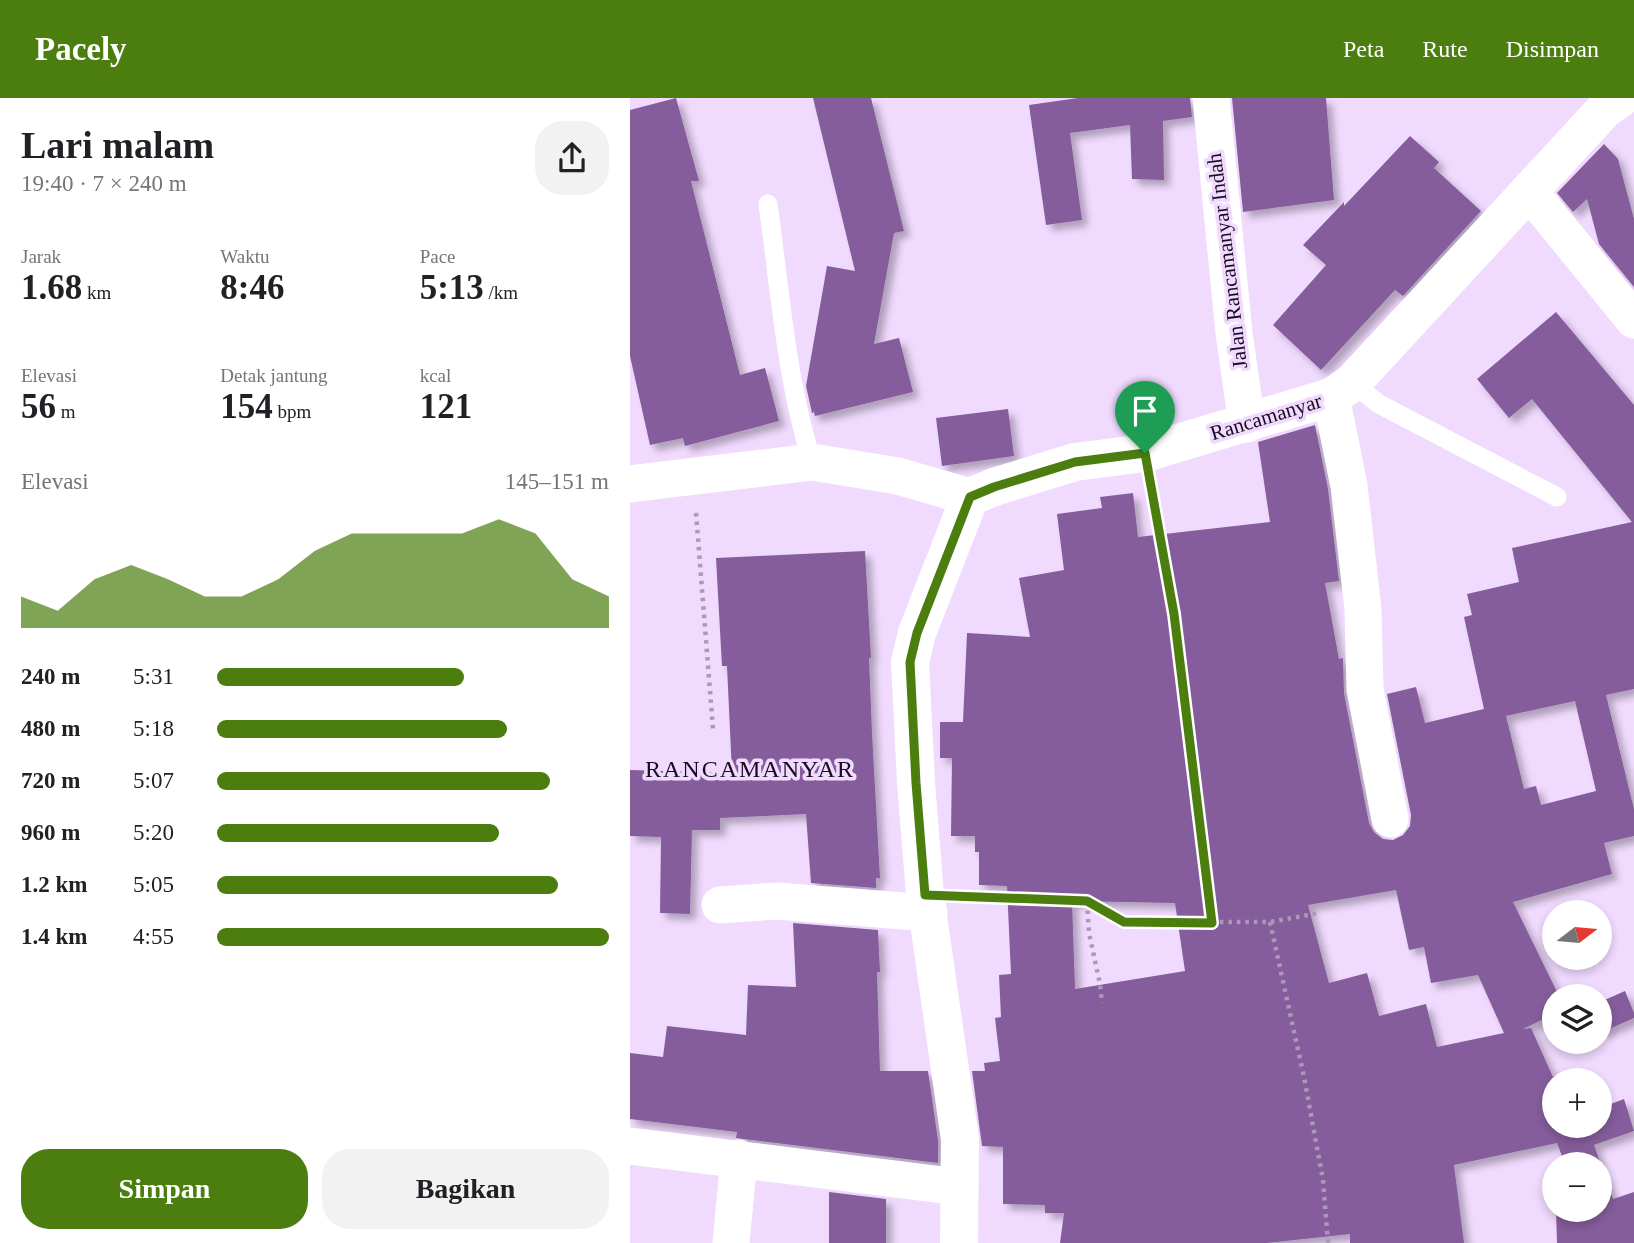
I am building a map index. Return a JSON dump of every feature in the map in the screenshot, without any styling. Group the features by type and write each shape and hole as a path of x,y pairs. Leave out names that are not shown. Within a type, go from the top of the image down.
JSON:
{"street":[{"name":"Jalan Rancamanyar Indah","path":"1210,98 1233,320 1247,424"},
{"name":"Rancamanyar","path":"970,497 1075,462 1145,453 1247,424 1341,390 1605,109 1621,98"},
{"path":"1529,191 1634,320"},
{"path":"1341,390 1363,609 1365,689 1390,819"},
{"path":"630,484 812,462 898,476 970,497 917,633 910,662 916,783 927,904 960,1139 958,1243"},
{"path":"720,905 777,901 927,904"},
{"path":"630,1146 959,1187"},
{"path":"731,1243 739,1158"}],"lane":[{"path":"768,204 790,365 803,434 812,462"},
{"path":"1341,390 1379,404 1557,497"}],"path":[{"path":"1145,453 1174,614 1212,923"},
{"path":"693,477 712,729"},
{"path":"1087,901 1089,933 1102,1003"},
{"path":"927,904 1087,901 1124,922 1270,922 1319,913"},
{"path":"1270,922 1304,1077 1323,1180 1328,1243"}],"building":[{"path":"676,98 699,181 691,181 740,375 765,368 779,421 685,446 683,438 650,445 630,356 630,110"},
{"path":"813,98 871,98 904,231 894,233 874,344 899,338 913,392 815,416 806,386 827,266 855,271"},
{"path":"1078,98 1190,98 1192,117 1163,121 1164,180 1132,179 1130,125 1070,133 1082,220 1046,225 1029,105"},
{"path":"1232,98 1326,98 1334,200 1243,212"},
{"path":"1410,136 1439,162 1434,168 1481,211 1403,296 1395,290 1321,370 1273,325 1326,265 1303,245"},
{"path":"1604,144 1618,159 1634,219 1634,287 1599,244 1587,199 1573,212 1557,193"},
{"path":"1556,312 1634,405 1634,689 1606,695 1634,809 1634,836 1604,843 1612,874 1513,902 1542,961 1542,970 1546,970 1553,984 1542,984 1542,1020 1523,1029 1531,1028 1549,1068 1542,1068 1542,1138 1612,1138 1612,1104 1624,1099 1634,1131 1594,1145 1596,1152 1560,1152 1557,1143 1454,1165 1464,1243 1350,1243 1350,1234 1267,1243 1060,1243 1064,1213 1045,1213 1045,1205 1003,1204 1003,1147 982,1146 972,1071 985,1071 984,1063 1000,1061 995,1018 1001,1017 999,975 1011,974 1007,886 979,885 979,852 975,852 975,836 951,836 952,758 940,758 940,722 963,722 967,633 1030,637 1019,578 1064,570 1057,514 1102,508 1100,497 1133,493 1138,537 1270,522 1258,442 1315,425 1328,489 1339,581 1325,583 1339,659 1343,658 1344,693 1369,823 1374,832 1383,839 1393,840 1403,835 1410,826 1411,815 1387,694 1416,687 1425,723 1484,709 1464,617 1472,615 1467,594 1519,582 1512,548 1632,522 1532,399 1509,418 1477,379","holes":["1575,701 1596,791 1541,805 1536,786 1524,789 1506,716","1396,890 1409,950 1424,947 1431,983 1478,975 1504,1033 1437,1047 1426,1004 1379,1016 1367,973 1329,983 1308,905","1072,901 1175,903 1185,971 1075,989"]},
{"path":"1008,409 1014,456 942,466 936,418"},
{"path":"865,551 880,878 876,878 876,888 811,883 806,814 720,818 720,830 692,830 690,914 660,913 661,837 630,836 630,770 732,773 727,666 722,666 716,558"},
{"path":"793,923 878,930 880,1071 928,1071 938,1140 938,1163 736,1138 737,1132 630,1119 630,1053 663,1057 667,1026 746,1035 748,985 796,987"},
{"path":"1625,991 1634,1018 1612,1028 1612,997"},
{"path":"829,1192 886,1199 886,1243 829,1243"},
{"path":"1634,1192 1634,1243 1557,1243 1556,1222 1612,1222 1612,1196 1613,1199"}],"district":[{"name":"RANCAMANYAR","path":"750,769"}],"route":[{"path":"1145,453 1174,614 1212,923 1124,922 1087,901 925,895 910,662 917,633 970,497 1075,462 1145,453"}]}
